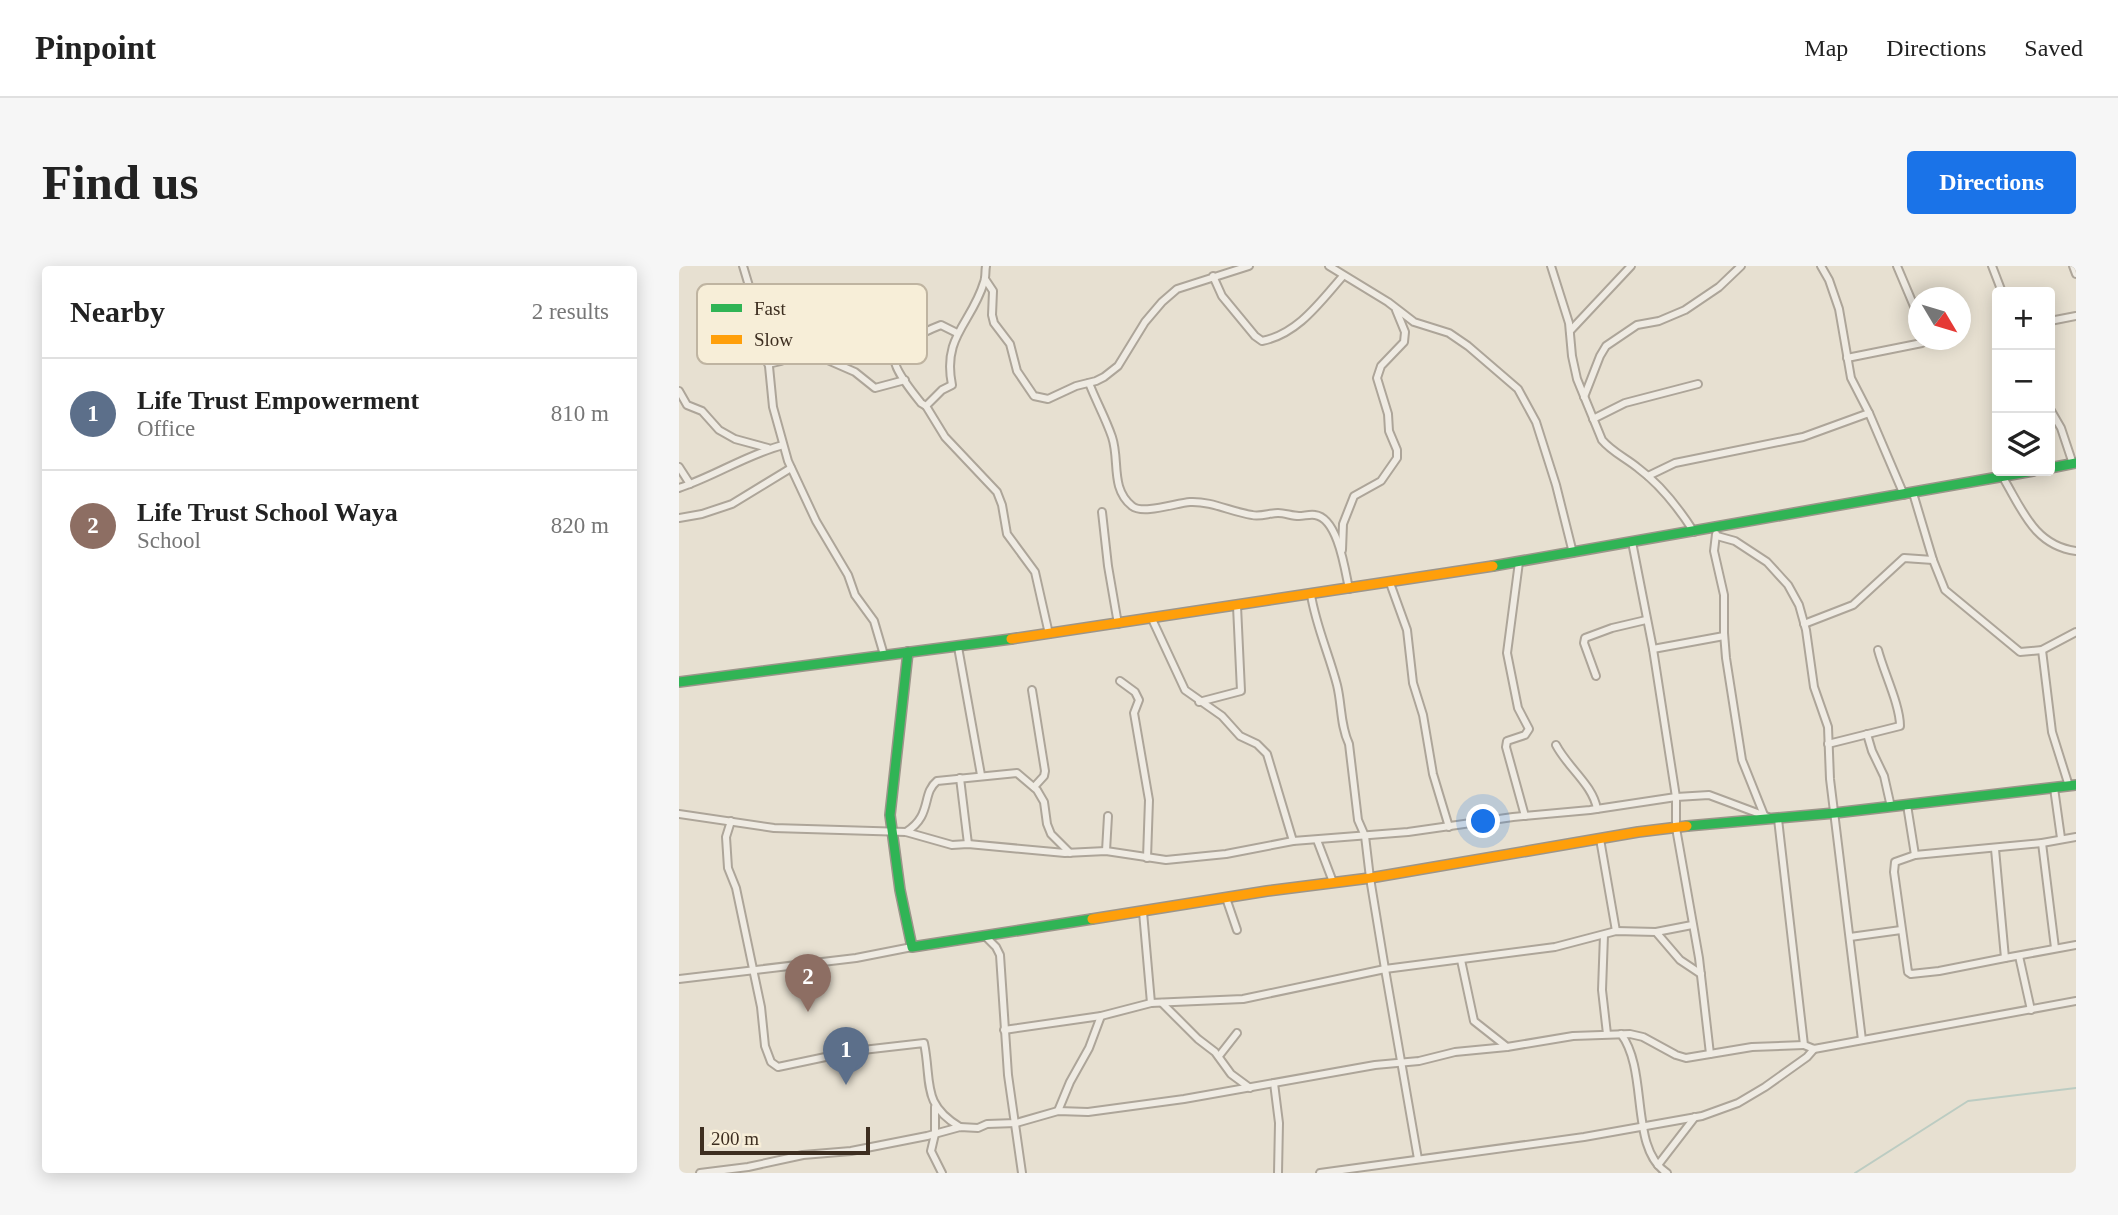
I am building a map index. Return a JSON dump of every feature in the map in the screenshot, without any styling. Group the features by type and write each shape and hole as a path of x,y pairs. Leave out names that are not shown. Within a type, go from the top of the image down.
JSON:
{"street":[{"path":"743,266 748,284"},
{"path":"926,405 942,390 953,385 949,369 957,333 961,323 972,310 985,279 986,266"},
{"path":"985,279 993,291 992,315 1010,344 1017,371 1034,396 1048,399 1104,377 1118,366 1145,322 1177,289 1249,266"},
{"path":"1329,266 1414,322 1449,333 1518,389 1536,422 1556,485 1573,553"},
{"path":"1551,266 1570,331 1572,356 1584,397 1608,447 1648,476 1678,508 1694,532"},
{"path":"1570,331 1631,266"},
{"path":"1584,397 1600,356 1607,346 1637,325 1659,321 1685,310 1719,287 1741,266"},
{"path":"1821,266 1839,309 1851,378 1908,494 1945,590 2020,652 2042,650 2076,632"},
{"path":"1897,266 1908,292"},
{"path":"1992,266 2000,287"},
{"path":"2073,266 2076,274"},
{"path":"1213,276 1222,296 1262,341 1293,328 1343,276"},
{"path":"1349,589 1342,551 1343,524 1354,496 1381,481 1397,458 1377,378 1381,366 1406,337 1396,308"},
{"path":"2055,320 2076,316"},
{"path":"927,331 941,325 957,333"},
{"path":"1847,358 1908,347"},
{"path":"768,364 773,407 791,468 816,521 848,575 855,595 874,621 884,655"},
{"path":"838,364 855,372 875,388 905,380"},
{"path":"896,364 945,437 997,492 1007,534 1035,572 1049,634"},
{"path":"1089,383 1111,435 1115,450 1116,481 1133,507 1144,509 1190,502 1206,503 1252,515 1316,515 1324,518 1331,527 1342,551"},
{"path":"1593,419 1625,403 1698,384"},
{"path":"679,391 684,402 702,411 726,434 770,449"},
{"path":"679,410 684,402"},
{"path":"1648,476 1675,463 1804,437 1869,412"},
{"path":"2052,413 2075,463 2055,467"},
{"path":"679,488 783,445"},
{"path":"679,467 690,484"},
{"path":"679,518 702,514 731,504 791,468"},
{"path":"679,682 958,647 1390,583 1694,532 1716,532 2004,476 2033,530 2053,546 2076,551"},
{"path":"1102,512 1118,624"},
{"path":"1716,532 1735,541 1779,573 1795,595 1804,624 1814,687 1828,727 1829,779 1862,1040"},
{"path":"1716,532 1714,551 1724,595 1724,636 1742,760 1770,817 1804,1045"},
{"path":"1632,542 1653,649 1676,797 1676,828 1701,974 1710,1054"},
{"path":"1804,624 1853,605 1904,558 1933,559"},
{"path":"1519,562 1507,653 1518,708 1529,729 1525,735 1507,741 1506,747 1525,816"},
{"path":"1390,583 1407,630 1413,683 1423,715 1433,774 1449,827"},
{"path":"1311,595 1315,619 1337,686 1344,733 1349,744 1358,820 1366,836 1370,878 1418,1159"},
{"path":"1199,702 1241,691 1237,606"},
{"path":"1152,619 1185,690 1222,716 1240,736 1257,744 1268,754 1293,841"},
{"path":"1596,676 1584,643 1585,638 1646,620"},
{"path":"1653,649 1724,636"},
{"path":"958,647 981,775"},
{"path":"1828,744 1898,728 1901,724 1878,650"},
{"path":"679,979 856,958 1676,828 1891,807 2072,785 2052,732 2042,650"},
{"path":"908,652 890,803 900,890 912,947"},
{"path":"1120,681 1135,692 1139,700 1134,713 1149,800 1147,858"},
{"path":"1033,690 1045,771 1034,787"},
{"path":"1867,734 1884,776 1891,807"},
{"path":"1556,744 1569,767 1588,787 1597,809"},
{"path":"906,832 920,822 935,783 981,775 1017,773 1034,787 1044,802 1051,834 1070,853"},
{"path":"960,778 968,844"},
{"path":"2054,788 2061,838"},
{"path":"679,814 774,828 906,832 952,845 1070,853 1106,851 1166,860 1293,841 1449,827 1676,797 1709,795 1770,817"},
{"path":"1907,805 1915,855"},
{"path":"1106,851 1108,816"},
{"path":"731,821 726,837 728,868 736,888 761,1007 765,1046 775,1066 854,1051 924,1043 931,1095 935,1105 947,1119 960,1127"},
{"path":"2076,836 2042,844 1915,855 1899,859 1894,867 1906,970 1911,974 2076,945"},
{"path":"1600,839 1616,932"},
{"path":"1317,840 1333,882"},
{"path":"2042,844 2055,948"},
{"path":"1995,849 2005,958"},
{"path":"1226,898 1237,930"},
{"path":"1143,912 1151,1003"},
{"path":"1004,1030 1101,1016 1151,1003 1243,999 1385,969 1555,947 1616,932 1656,932 1692,925"},
{"path":"1850,937 1901,930"},
{"path":"1656,932 1679,960 1701,974"},
{"path":"1604,934 1602,990 1607,1034"},
{"path":"985,936 1000,955 1004,1030 1021,1173"},
{"path":"2019,956 2031,1010"},
{"path":"1461,960 1474,1021 1507,1047"},
{"path":"699,1173 748,1167 813,1154 838,1153 960,1127 978,1128 987,1124 1016,1123 1058,1111 1088,1112 1419,1061 1455,1052 1573,1036 1621,1034 1643,1037 1682,1057 1752,1047 1804,1045 1814,1049 2076,1001"},
{"path":"1162,1003 1219,1056 1231,1074 1250,1088"},
{"path":"1058,1111 1089,1048 1101,1016"},
{"path":"1219,1056 1237,1033"},
{"path":"1621,1034 1628,1044 1637,1079 1647,1147 1658,1165 1667,1173"},
{"path":"1320,1173 1584,1138 1695,1117 1738,1103 1756,1093 1807,1057 1814,1049"},
{"path":"1274,1083 1279,1130 1278,1173"},
{"path":"935,1105 935,1134 931,1151 942,1173"},
{"path":"1658,1165 1695,1117"}],"waterway":[{"path":"1855,1173 1968,1101 2076,1088"}],"traffic: fast":[{"path":"2055,467 2076,463"},
{"path":"1493,566 2005,476"},
{"path":"679,682 1011,639"},
{"path":"908,652 890,815 900,890 912,947 1092,919"},
{"path":"1687,826 1835,813 2076,785"}],"traffic: slow":[{"path":"1011,639 1493,566"},
{"path":"1092,919 1267,891 1370,878 1687,826"}],"place":[{"name":"Life Trust School Waya","path":"808,1012"},
{"name":"Life Trust Empowerment","path":"846,1085"}]}
